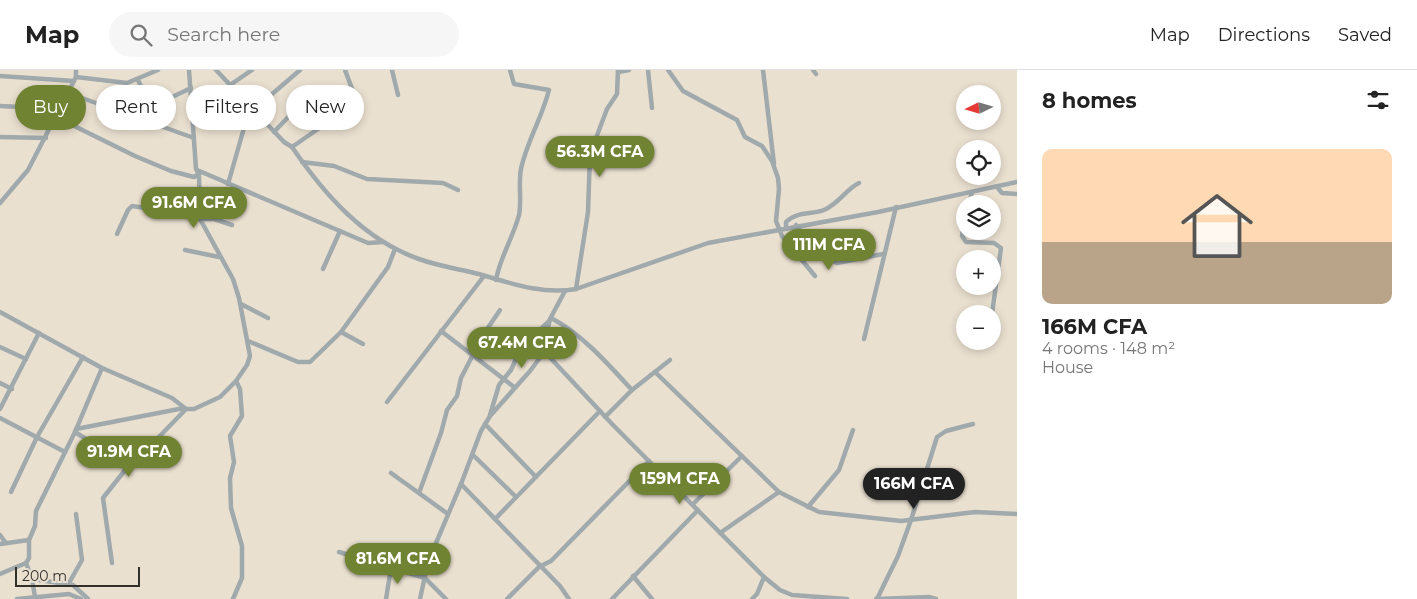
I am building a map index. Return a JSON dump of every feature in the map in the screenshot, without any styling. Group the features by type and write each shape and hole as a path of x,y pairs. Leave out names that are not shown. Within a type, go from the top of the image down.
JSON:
{"street":[{"path":"72,85 76,70"},
{"path":"0,76 120,83 138,80 158,70"},
{"path":"189,70 190,85"},
{"path":"216,70 230,85 252,70"},
{"path":"276,91 300,70"},
{"path":"292,148 357,102 346,70"},
{"path":"392,70 398,95"},
{"path":"496,280 499,264 519,213 521,171 528,146 540,121 549,90 514,84 510,70"},
{"path":"576,290 588,212 590,154 607,109 617,94 618,71 628,70"},
{"path":"648,70 652,108"},
{"path":"668,70 683,91 737,120 745,138 762,146 774,166"},
{"path":"763,70 774,166 779,189 776,221 790,247 815,276"},
{"path":"138,80 151,106 186,90"},
{"path":"86,99 194,138"},
{"path":"0,106 15,107"},
{"path":"286,119 274,132 292,148 337,205 383,242 419,259 496,280 522,287 565,291 576,290 696,246 1017,182"},
{"path":"0,203 28,170 50,130"},
{"path":"80,130 171,171 194,177 199,174"},
{"path":"76,430 194,409 214,400 236,381 249,361 248,341 241,304 232,279 219,258 199,217 199,174 196,169 193,130"},
{"path":"228,184 243,130"},
{"path":"0,137 46,138"},
{"path":"302,162 334,166 368,179 443,183 458,190"},
{"path":"196,169 371,244 383,242"},
{"path":"786,227 786,222 792,217 822,211 834,205 860,183"},
{"path":"997,187 1002,193 1017,194"},
{"path":"118,234 128,210 132,206 214,219 232,225"},
{"path":"864,339 882,254 896,207"},
{"path":"796,225 811,246 837,263 882,254"},
{"path":"323,269 340,231"},
{"path":"965,240 966,242 994,243 1001,248 993,305"},
{"path":"248,341 274,353 305,363 314,359 341,332 388,266 395,249"},
{"path":"185,250 219,258"},
{"path":"387,402 484,276"},
{"path":"420,599 428,562 462,484 485,424 514,387 530,371 544,350 551,319 565,291"},
{"path":"241,304 268,318"},
{"path":"418,494 441,433 446,410 457,396 461,378 492,320 500,310"},
{"path":"0,312 102,368 172,398 186,409"},
{"path":"490,416 499,385 506,379 521,348 551,319"},
{"path":"551,319 563,324 598,354 632,390"},
{"path":"441,331 472,357 506,379 514,387"},
{"path":"341,332 363,344"},
{"path":"0,409 12,389 39,333"},
{"path":"531,339 545,344"},
{"path":"0,347 26,359"},
{"path":"544,350 605,417 764,578 780,590 792,595 847,599"},
{"path":"12,492 37,437 83,357"},
{"path":"605,417 632,390 670,360"},
{"path":"0,574 26,563 29,558 29,540 35,526 36,511 76,430 102,368"},
{"path":"655,372 779,492 808,508 832,514 901,522 975,512 1017,514"},
{"path":"233,599 242,578 242,546 231,508 230,478 234,462 230,436 242,416 240,389 236,381"},
{"path":"0,383 12,389"},
{"path":"112,563 103,498 133,460 156,440 186,409"},
{"path":"495,519 600,411"},
{"path":"0,418 65,452"},
{"path":"485,424 536,477"},
{"path":"936,599 876,599 898,556 937,437 946,432 973,424"},
{"path":"76,430 102,449"},
{"path":"808,508 838,470 853,430"},
{"path":"473,455 516,497"},
{"path":"693,504 742,456"},
{"path":"507,599 540,567 551,561 649,461"},
{"path":"391,473 448,514"},
{"path":"462,484 560,586 569,599"},
{"path":"720,533 779,492"},
{"path":"612,599 698,510"},
{"path":"69,583 82,560 76,514"},
{"path":"0,535 3,543 29,540"},
{"path":"339,552 425,578 446,599"},
{"path":"26,563 32,579 35,597"},
{"path":"386,599 391,568"},
{"path":"633,576 652,599"},
{"path":"752,599 757,594 764,578"},
{"path":"32,579 53,584 69,583 88,599"},
{"path":"17,599 68,594 81,599"}]}
